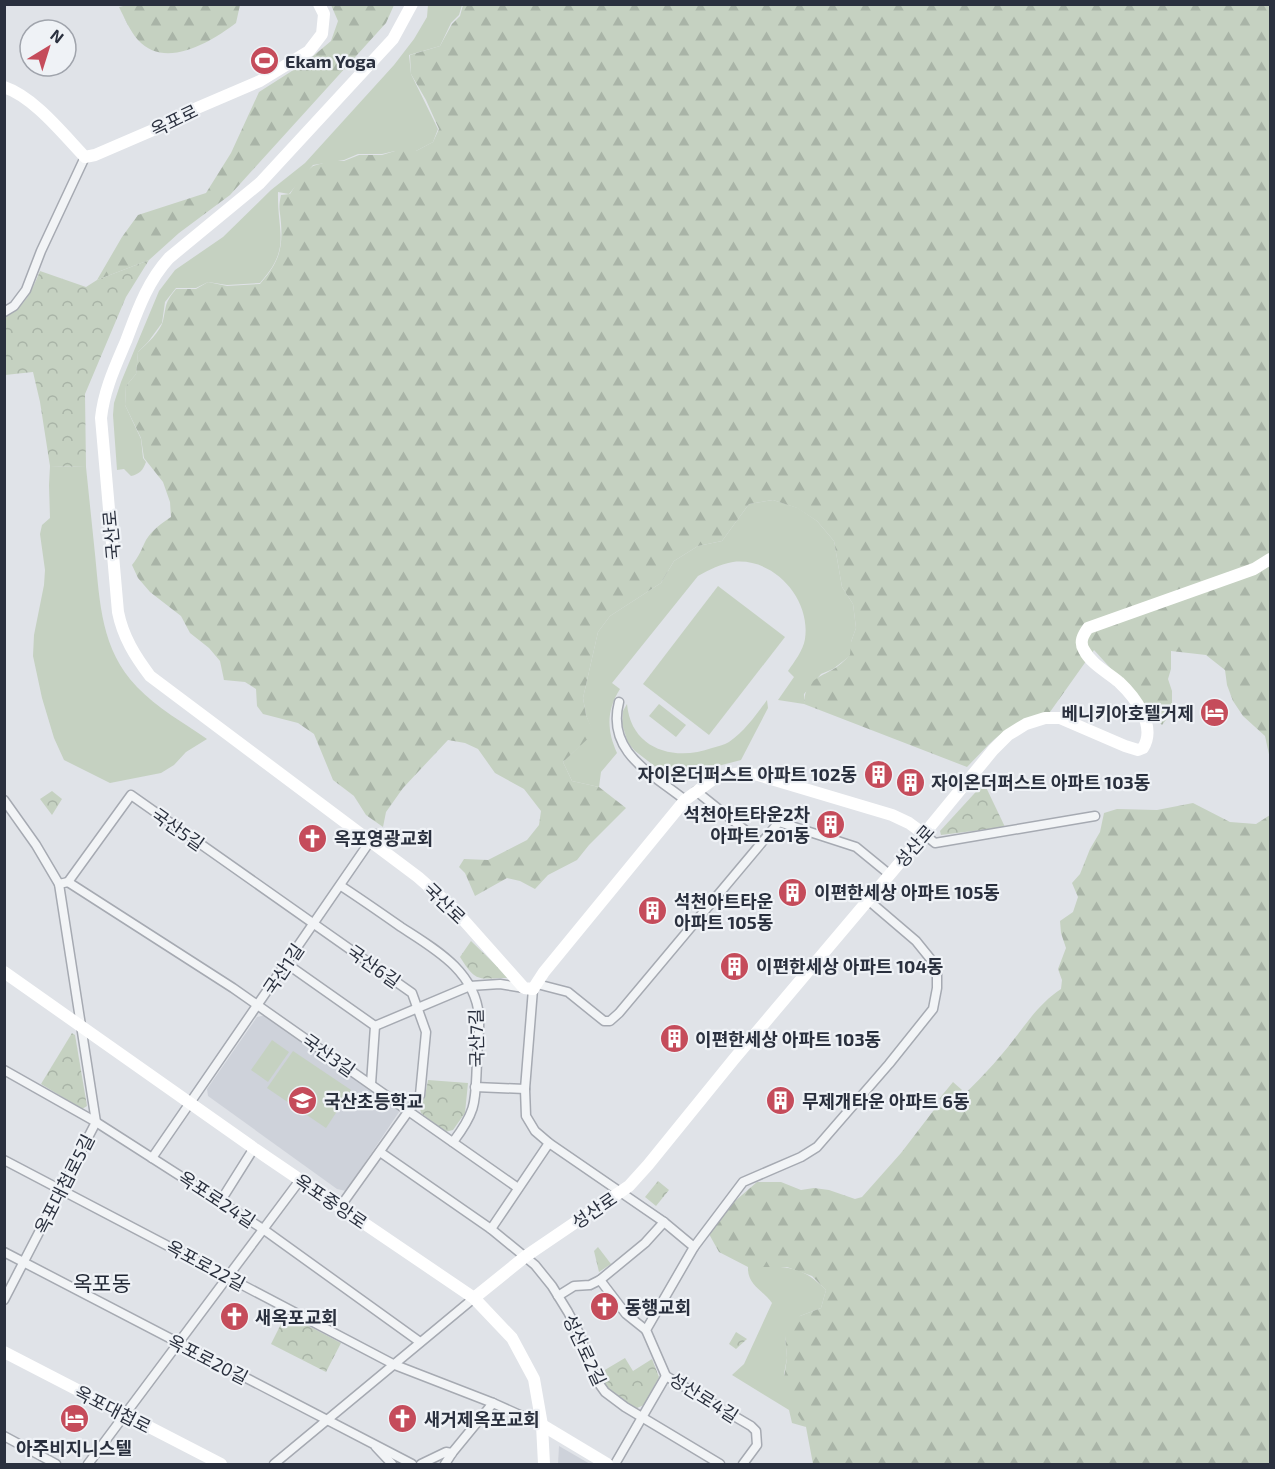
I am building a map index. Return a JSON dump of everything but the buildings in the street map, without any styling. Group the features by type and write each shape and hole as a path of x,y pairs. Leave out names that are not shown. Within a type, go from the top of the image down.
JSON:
{"street":[{"name":"옥포로","path":"85,157 95,155 174,121 197,108 260,81 309,51 322,34 324,14 319,4"},
{"name":"국산로","path":"373,838 150,676 135,656 124,637 118,612 101,418 104,396 146,290 158,270 169,258 260,183 393,39 412,4"},
{"name":"국산로","path":"420,4 397,43 264,190 230,216 161,276 149,297 109,399 106,418 124,614 130,636 155,673 457,904 531,987"},
{"path":"4,87 28,100 85,157 41,250 26,290 14,306 4,312"},
{"name":"성산로","path":"474,1298 526,1256 620,1193 648,1166 734,1059 1008,735 1026,724 1045,718 1060,718 1125,746 1138,750 1143,748 1147,731 1139,706 1119,682 1091,660 1083,649 1082,637 1088,628 1254,569 1270,559"},
{"path":"619,702 616,729 620,742 628,754 685,800"},
{"path":"694,1247 664,1222 535,1131 526,1116 525,1089 531,987 685,800 715,778 741,773 758,775 892,815 909,823 935,843 1095,816"},
{"path":"696,790 761,843"},
{"name":"국산5길","path":"68,882 131,795 314,924"},
{"name":"옥포대첩로5길","path":"4,800 36,845 58,884 96,1122 4,1300"},
{"path":"375,1026 470,986 500,984 568,992 604,1021 610,1021 619,1014 779,822 856,847 889,874"},
{"name":"국산1길","path":"152,1158 373,838"},
{"path":"58,884 68,882"},
{"name":"국산3길","path":"68,882 258,1006 518,1188"},
{"name":"국산7길","path":"341,886 441,954 459,970 470,986 479,1016 475,1087 472,1113 453,1142"},
{"path":"600,1280 626,1314 646,1330 694,1247 744,1182 801,1157 824,1140 922,1025 933,1009 937,988 937,974 933,962 916,940 868,900"},
{"name":"국산6길","path":"314,924 412,993 426,1032 420,1095 340,1207"},
{"path":"287,963 375,1026"},
{"name":"옥포중앙로","path":"4,972 300,1180 474,1298 512,1338 529,1367 538,1394 544,1464"},
{"path":"371,1084 375,1026"},
{"name":"옥포로24길","path":"4,1070 96,1122 263,1229 420,1342"},
{"path":"475,1087 525,1089"},
{"path":"491,1229 549,1143"},
{"path":"220,1202 254,1148"},
{"name":"성산로2길","path":"380,1152 526,1256 558,1296 579,1333 599,1386 613,1400 720,1464"},
{"name":"옥포로22길","path":"4,1160 395,1365 493,1403 542,1425"},
{"path":"87,1464 126,1415 300,1180"},
{"path":"558,1296 574,1286 600,1280 645,1243 664,1222"},
{"name":"옥포로20길","path":"4,1252 326,1422 412,1464"},
{"path":"274,1464 474,1298"},
{"name":"성산로4길","path":"646,1330 666,1376 756,1431 757,1445 743,1464"},
{"name":"옥포대첩로","path":"4,1352 214,1463"},
{"path":"615,1464 666,1376"},
{"path":"446,1464 452,1453 493,1403"},
{"path":"542,1425 607,1464"},
{"path":"4,1436 56,1464"},
{"path":"375,1444 392,1464"},
{"path":"421,1464 446,1452 452,1453"}],"shaded area":[{"name":"국산초등학교","path":"266,1015 398,1107 399,1112 346,1191 337,1189 208,1096 207,1089 257,1017"},
{"path":"559,1446 590,1464 558,1464"}],"green space":[{"path":"132,4 240,5 236,23 214,38 188,50 161,53 149,49 138,40 130,28 119,7"},
{"path":"331,5 394,5 386,23 230,195 179,233 149,260 97,280 138,215 206,193 231,153 259,92 306,62 331,41 338,21"},
{"path":"428,5 462,5 459,15 451,23 440,46 409,55 411,74 438,129 433,142 416,151 358,154 344,160 313,165 289,194 278,192 281,240 276,260 260,283 227,285 208,282 196,288 176,288 165,302 162,323 138,352 136,374 126,386 125,405 141,439 143,458 146,462 141,471 131,476 124,469 117,470 114,403 159,291 175,270 223,237 271,190 305,163 394,65 427,17"},
{"path":"463,5 1270,5 1270,759 1265,736 1243,716 1233,701 1227,685 1225,670 1206,655 1171,651 1171,669 1168,679 1172,691 1172,712 1162,725 1094,650 1050,712 1012,726 986,747 967,767 804,704 806,691 812,682 837,667 850,655 851,642 856,628 853,604 842,587 834,541 817,521 797,508 773,500 749,504 722,541 698,546 674,561 661,583 610,616 598,632 583,698 586,715 594,733 563,762 572,781 599,787 626,808 577,860 548,875 535,889 520,881 507,878 475,896 465,873 459,867 464,859 488,860 527,840 539,825 541,811 524,789 495,773 478,749 465,743 448,740 403,788 386,812 383,827 366,815 354,796 333,780 314,734 298,723 263,714 257,706 256,689 245,682 224,680 220,661 209,648 190,633 181,616 150,592 138,578 132,565 148,536 171,517 170,502 163,482 144,458 141,438 125,405 126,386 136,374 138,352 159,329 168,301 176,289 196,289 208,282 227,286 260,284 275,263 280,249 281,195 290,194 302,175 313,166 330,161 344,161 359,155 416,151 433,142 439,129 411,74 410,55 440,46 452,24 460,16"},
{"path":"149,260 126,297 85,394 86,467 50,466 33,372 5,375 5,316 23,303 40,271 86,287 97,280"},
{"path":"50,466 86,467 101,608 104,625 116,657 125,672 145,695 207,739 186,752 174,765 161,773 110,783 64,760 54,738 33,656 34,635 45,570 40,534 42,525 50,518"},
{"path":"773,500 798,508 817,521 834,541 842,587 853,604 856,628 851,642 851,655 833,669 821,674 804,694 804,704 778,700 794,677 788,671 805,639 802,609 796,596 787,584 762,566 748,562 733,562 715,568 698,576 612,683 620,689 610,713 611,737 617,753 601,772 599,787 572,781 563,762 593,733 583,698 598,632 610,616 661,583 674,561 698,546 722,541 749,504"},
{"path":"718,586 785,637 709,735 643,684"},
{"path":"767,700 768,708 741,760 718,766 688,781 674,781 635,751 628,743 622,724 623,711 627,704 630,719 637,732 646,741 669,752 698,752 735,738"},
{"path":"659,704 686,725 676,737 649,716"},
{"path":"984,783 1005,827 941,835 940,831"},
{"path":"52,791 62,799 52,815 40,799"},
{"path":"1193,803 1230,822 1256,824 1270,815 1270,1464 813,1464 806,1427 782,1391 787,1358 786,1319 821,1308 826,1290 812,1276 787,1267 748,1267 719,1252 709,1234 735,1201 757,1182 781,1182 801,1190 814,1188 829,1190 855,1199 862,1197 901,1153 937,1106 947,1110 979,1080 1039,1008 1061,989 1062,980 1058,969 1066,948 1060,921 1073,912 1078,897 1072,883 1080,874 1100,832 1104,813 1117,809 1157,810"},
{"path":"471,941 509,978 479,978 470,972 460,957"},
{"path":"72,1033 75,1035 87,1106 82,1109 41,1084"},
{"path":"272,1040 289,1052 268,1082 251,1070"},
{"path":"293,1051 351,1090 326,1128 267,1088"},
{"path":"428,1080 468,1083 465,1113 453,1130 445,1132 421,1113 419,1105 425,1096"},
{"path":"953,1082 962,1090 949,1102 939,1099"},
{"path":"658,1181 669,1190 656,1206 645,1197"},
{"path":"598,1247 611,1264 599,1272 594,1251"},
{"path":"764,1266 798,1270 826,1290 821,1308 800,1316 785,1336 787,1358 784,1374 806,1427 792,1423 789,1410 732,1375 744,1364 772,1303 753,1283 748,1273 748,1267"},
{"path":"286,1314 341,1343 326,1372 271,1344"},
{"path":"736,1332 747,1339 736,1349 729,1344"},
{"path":"625,1358 633,1371 652,1359 659,1377 644,1405 637,1408 615,1394 598,1374"}],"place":[{"name":"Ekam Yoga","path":"264,61"},
{"name":"베니키아호텔거제","path":"1215,713"},
{"name":"자이온더퍼스트 아파트 102동","path":"878,774"},
{"name":"자이온더퍼스트 아파트 103동","path":"910,782"},
{"name":"석천아트타운2차 아파트 201동","path":"831,824"},
{"name":"옥포영광교회","path":"313,838"},
{"name":"이편한세상 아파트 105동","path":"793,892"},
{"name":"석천아트타운 아파트 105동","path":"653,911"},
{"name":"이편한세상 아파트 104동","path":"735,966"},
{"name":"이편한세상 아파트 103동","path":"674,1039"},
{"name":"국산초등학교","path":"303,1101"},
{"name":"무제개타운 아파트 6동","path":"781,1101"},
{"name":"동행교회","path":"604,1307"},
{"name":"새옥포교회","path":"234,1317"},
{"name":"아주비지니스텔","path":"74,1419"},
{"name":"새거제옥포교회","path":"403,1419"}],"district":[{"name":"옥포동","path":"102,1282"}]}
